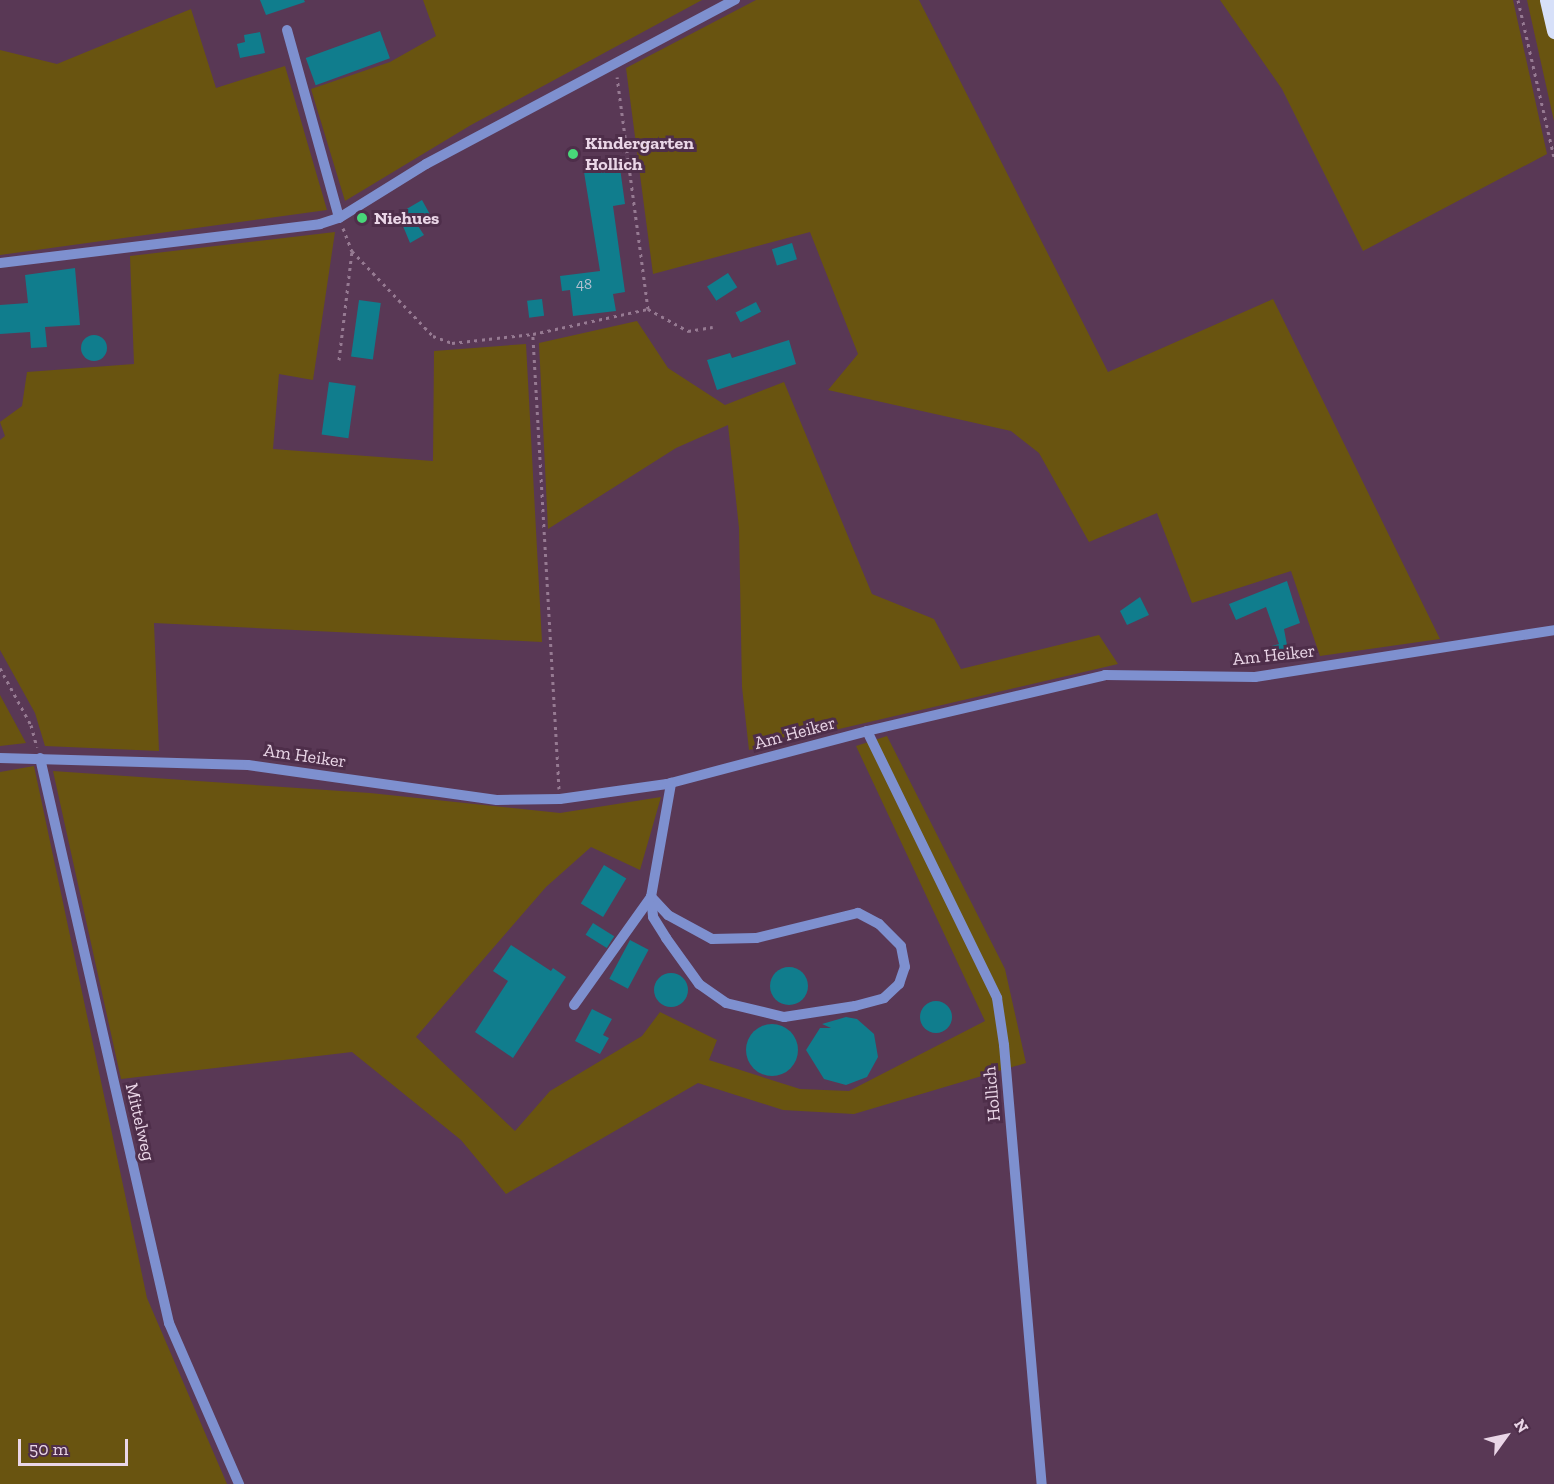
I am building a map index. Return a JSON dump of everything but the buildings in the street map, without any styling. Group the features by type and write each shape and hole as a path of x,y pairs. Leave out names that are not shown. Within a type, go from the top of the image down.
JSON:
{"main road":[{"path":"1547,0 1554,32"}],"street":[{"path":"0,263 320,224 339,218 426,164 735,0"},
{"path":"287,30 339,218"},
{"name":"Am Heiker","path":"0,758 248,765 497,800 560,799 671,783 867,731 1105,675 1255,677 1554,630"},
{"name":"Hollich","path":"867,731 997,998 1004,1045 1042,1484"},
{"name":"Mittelweg","path":"40,758 169,1323 239,1484"},
{"path":"651,897 688,928 712,939 756,938 858,913 879,924 901,946 905,967 899,984 884,998 855,1006 784,1017 726,1003 699,984 653,917 651,897 671,783"},
{"path":"574,1005 651,897"}],"path":[{"path":"1518,0 1554,158"},
{"path":"614,63 648,309"},
{"path":"339,218 352,251 433,336 452,343 533,334 648,309 688,331 713,327"},
{"path":"339,360 352,251"},
{"path":"533,334 560,799"},
{"path":"0,668 31,725 40,758"}],"shaded area":[{"path":"423,0 702,0 471,125 345,201 311,89 390,62 436,36"},
{"path":"756,0 919,0 1108,372 1273,299 1440,639 1320,656 1291,571 1192,603 1157,513 1089,542 1039,453 1011,431 828,390 858,354 810,232 653,274 626,68"},
{"path":"1220,0 1513,0 1547,154 1363,251 1282,89"},
{"path":"1527,0 1554,0 1554,121"},
{"path":"191,9 216,88 285,66 327,210 0,255 0,50 57,64"},
{"path":"335,232 313,380 279,374 273,449 433,461 434,351 526,344 542,642 154,623 159,751 45,746 35,713 0,650 0,440 5,436 0,422 22,406 27,372 134,364 130,256"},
{"path":"637,321 668,368 725,405 784,382 872,594 934,619 961,669 1099,635 1118,664 749,750 742,687 739,528 728,425 676,448 548,529 539,343"},
{"path":"0,695 26,743 0,746"},
{"path":"887,736 1005,969 1026,1063 854,1114 783,1110 698,1083 506,1194 461,1140 352,1052 121,1079 53,771 370,793 560,813 661,797 640,870 591,847 546,887 416,1037 515,1131 550,1091 642,1036 660,1012 717,1040 709,1060 800,1089 849,1091 985,1021 856,746"},
{"path":"34,766 147,1298 227,1484 0,1484 0,772"}],"place":[{"name":"Kindergarten Hollich","path":"573,154"},
{"name":"Niehues","path":"362,218"}]}
